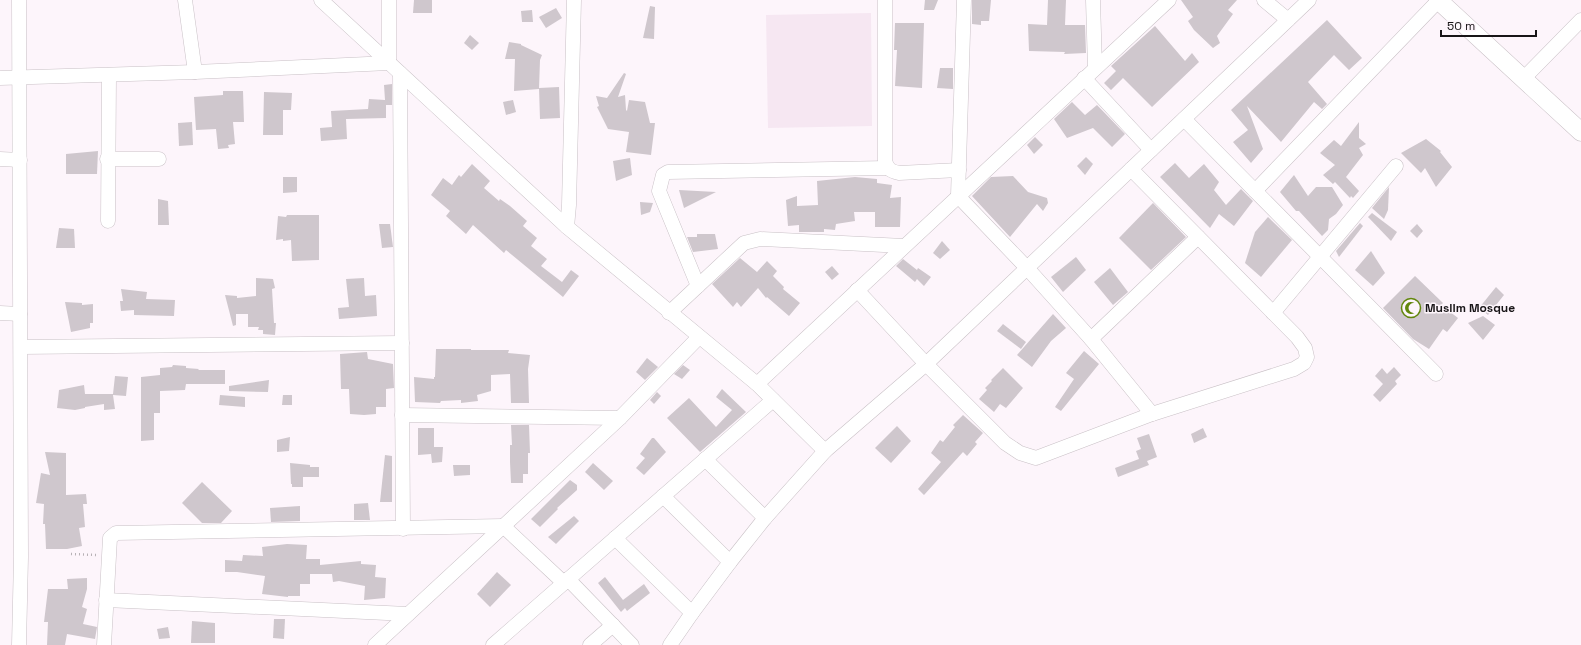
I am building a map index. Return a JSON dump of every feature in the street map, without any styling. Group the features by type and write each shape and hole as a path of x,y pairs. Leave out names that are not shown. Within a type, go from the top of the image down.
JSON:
{"street":[{"path":"19,0 21,347 21,557 19,645"},
{"path":"185,0 195,72"},
{"path":"321,0 567,227 669,313 757,384 825,451"},
{"path":"389,0 389,63"},
{"path":"567,227 569,205 574,0"},
{"path":"885,0 885,161 887,168 892,172 900,173 958,170"},
{"path":"964,0 958,196 1028,268 1092,339 1152,414"},
{"path":"1093,0 1095,68"},
{"path":"757,384 1169,0"},
{"path":"1264,0 1288,20"},
{"path":"670,645 730,562 765,518 825,451 926,364 1309,0"},
{"path":"1255,191 1439,0 1581,132"},
{"path":"1523,79 1581,20"},
{"path":"0,78 195,72 389,63"},
{"path":"400,73 403,528"},
{"path":"108,221 107,160 109,75"},
{"path":"1084,78 1151,150"},
{"path":"1184,119 1436,374"},
{"path":"107,160 159,158"},
{"path":"0,159 20,160"},
{"path":"1273,313 1396,166"},
{"path":"698,286 659,191 663,175 668,172 887,168"},
{"path":"857,290 926,364 1005,443 1028,456 1036,458 1152,414 1294,369 1304,363 1307,357 1305,348 1296,337 1131,168"},
{"path":"1092,339 1198,237"},
{"path":"669,313 744,243 750,241 760,239 904,246"},
{"path":"0,313 20,314"},
{"path":"375,645 620,418 699,337"},
{"path":"21,347 402,343"},
{"path":"493,645 773,400"},
{"path":"402,415 620,418"},
{"path":"705,459 765,518"},
{"path":"663,496 730,562"},
{"path":"104,645 110,538 112,535 120,533 503,526 566,581 632,645"},
{"path":"615,538 692,613"},
{"path":"106,600 408,614"},
{"path":"590,645 613,625"}],"path":[{"path":"71,554 109,555"}],"shaded area":[{"path":"871,13 872,126 768,128 766,15"}],"building":[{"path":"414,0 432,0 432,13 413,13"},
{"path":"925,0 938,0 934,10 924,10"},
{"path":"972,0 991,0 989,21 981,21 981,25 972,24"},
{"path":"1048,0 1066,0 1065,25 1085,25 1086,53 1064,54 1065,52 1029,51 1028,24 1047,25"},
{"path":"1181,0 1237,0 1228,10 1233,14 1217,36 1220,43 1213,48 1194,30 1188,21 1193,17"},
{"path":"650,6 655,7 654,39 643,38"},
{"path":"556,8 562,18 546,28 539,17"},
{"path":"532,10 533,22 522,22 521,11"},
{"path":"1327,20 1362,58 1349,70 1334,55 1308,82 1327,104 1322,109 1314,102 1281,142 1247,106 1263,149 1251,163 1233,142 1248,130 1231,110"},
{"path":"895,23 924,23 922,88 895,86 897,50 894,50"},
{"path":"1155,26 1185,61 1192,53 1199,62 1152,107 1123,78 1111,90 1104,83 1116,71 1111,66"},
{"path":"470,35 479,43 472,50 464,43"},
{"path":"509,42 521,44 542,55 540,60 539,89 514,91 515,59 505,59"},
{"path":"940,68 953,68 953,89 937,88"},
{"path":"624,73 626,74 618,97 625,95 626,110 627,111 629,100 645,102 650,123 655,123 651,155 626,152 629,132 608,129 597,107 599,106 596,96 607,98"},
{"path":"392,84 392,105 386,105 386,118 346,119 347,139 321,141 320,128 332,127 331,111 368,109 369,99 385,100 384,85"},
{"path":"559,87 560,118 540,119 539,88"},
{"path":"223,91 243,91 244,122 233,122 235,144 228,145 229,148 218,149 216,129 196,130 194,97 223,95"},
{"path":"264,92 292,93 291,110 283,110 283,135 263,135"},
{"path":"513,100 516,112 506,115 503,102"},
{"path":"1072,102 1085,115 1097,105 1125,134 1112,147 1093,128 1067,138 1054,119"},
{"path":"192,122 193,145 179,146 178,123"},
{"path":"1359,122 1359,138 1366,144 1359,148 1363,155 1346,177 1359,191 1353,198 1351,196 1350,198 1335,182 1333,184 1323,175 1335,165 1320,153 1334,140 1341,146"},
{"path":"1035,137 1043,145 1034,154 1027,145"},
{"path":"1426,139 1441,151 1440,152 1452,167 1436,187 1425,168 1421,173 1401,153"},
{"path":"98,151 97,174 66,174 66,154"},
{"path":"1086,157 1093,164 1085,175 1077,166"},
{"path":"630,158 632,175 616,181 613,161"},
{"path":"1175,163 1189,178 1204,164 1219,182 1214,190 1226,205 1241,189 1253,201 1234,226 1219,214 1210,228 1160,177"},
{"path":"472,164 490,181 484,188 499,201 500,199 510,206 527,221 523,226 537,238 531,246 547,259 541,266 562,282 571,270 579,276 563,297 506,250 504,253 473,225 466,234 446,216 450,211 431,195 443,178 452,185 459,175 461,177"},
{"path":"1294,175 1308,196 1316,187 1332,187 1343,205 1336,214 1329,219 1328,230 1322,236 1299,211 1296,211 1280,192"},
{"path":"1013,176 1028,192 1047,198 1048,203 1043,211 1037,204 1010,237 972,196 991,177"},
{"path":"283,177 297,177 297,192 283,193"},
{"path":"855,177 877,179 877,183 892,185 890,198 901,197 900,227 875,227 875,212 854,212 855,221 836,224 835,230 824,229 824,232 799,232 799,225 788,226 786,200 797,196 797,206 818,205 817,181"},
{"path":"1389,187 1388,210 1384,219 1372,208"},
{"path":"679,190 716,192 684,208"},
{"path":"158,199 168,201 169,225 158,225"},
{"path":"640,202 653,203 650,212 641,215"},
{"path":"1153,203 1186,237 1151,270 1119,238"},
{"path":"1372,213 1397,232 1391,241 1368,217"},
{"path":"287,215 319,215 319,260 292,261 291,240 276,240 278,216 286,217"},
{"path":"1268,217 1292,240 1261,277 1245,263 1255,232"},
{"path":"1360,223 1363,226 1339,257 1336,251"},
{"path":"379,224 390,224 393,247 382,248"},
{"path":"1417,224 1423,231 1417,238 1410,231"},
{"path":"59,228 74,229 75,248 56,248"},
{"path":"697,234 715,234 718,249 693,252 687,237 697,237"},
{"path":"942,241 950,250 940,259 933,253"},
{"path":"1371,251 1385,273 1373,286 1355,270"},
{"path":"1076,257 1086,270 1063,292 1051,277"},
{"path":"740,258 757,272 767,261 777,271 773,276 784,287 783,289 800,303 789,316 767,297 766,298 758,288 741,307 737,302 733,307 712,284"},
{"path":"903,259 917,270 918,268 931,277 924,286 917,279 915,282 896,266"},
{"path":"832,266 839,274 832,280 825,272"},
{"path":"1110,268 1128,292 1113,305 1094,282"},
{"name":"Muslim Mosque","path":"1415,276 1443,303 1441,305 1458,318 1447,332 1443,329 1429,349 1413,339 1383,308"},
{"path":"256,278 273,279 275,288 272,289 274,323 276,323 275,335 263,334 263,330 258,330 259,327 248,327 248,314 236,314 236,325 233,326 225,295 237,296 237,298 256,296"},
{"path":"364,278 365,296 376,295 377,316 339,319 338,308 349,307 346,279"},
{"path":"1496,287 1504,295 1488,315 1479,308"},
{"path":"121,289 147,292 146,299 175,300 174,316 134,315 134,310 121,311 120,301 123,301"},
{"path":"65,302 82,303 82,305 93,304 93,323 90,323 90,328 71,332"},
{"path":"1053,314 1066,328 1051,341 1032,367 1017,355"},
{"path":"1483,316 1495,325 1483,340 1468,323"},
{"path":"1003,324 1026,342 1021,349 997,331"},
{"path":"436,349 509,350 508,353 530,355 528,369 529,403 511,403 510,374 491,375 491,391 477,395 478,401 461,403 461,400 441,401 440,403 415,402 414,377 434,379"},
{"path":"1084,351 1099,364 1061,411 1055,407 1074,379 1066,373"},
{"path":"367,352 368,359 393,364 394,388 386,389 386,407 376,407 376,414 350,414 349,389 341,389 340,354"},
{"path":"647,358 658,367 645,380 636,372"},
{"path":"173,365 186,366 186,368 199,369 198,370 225,370 225,384 186,384 185,390 160,391 160,413 154,413 154,440 141,441 141,377 160,375 160,368 172,367"},
{"path":"683,365 690,370 682,379 674,374"},
{"path":"1394,367 1401,375 1395,381 1397,384 1380,402 1373,395 1383,384 1375,376 1382,368 1387,374"},
{"path":"1003,368 1023,388 1006,408 1000,404 994,412 979,399 987,390 985,388 992,381 991,380"},
{"path":"115,376 128,377 126,396 113,395 115,409 104,410 104,404 75,410 57,408 59,390 84,385 85,394 113,394"},
{"path":"269,380 268,392 229,391 229,386"},
{"path":"722,389 746,412 700,452 667,418 689,398 716,427 732,410 716,397"},
{"path":"657,392 661,396 654,404 650,400"},
{"path":"220,395 245,397 245,407 219,405"},
{"path":"283,395 292,395 292,405 282,405"},
{"path":"963,415 983,433 975,442 977,444 967,456 963,452 924,495 918,489 941,462 931,453 940,440 943,442 955,427 953,425"},
{"path":"511,425 529,425 530,453 528,453 528,474 523,474 523,483 511,483"},
{"path":"897,426 911,441 891,463 875,448"},
{"path":"418,428 434,428 434,447 443,447 442,462 432,463 431,454 418,455"},
{"path":"1203,428 1207,437 1194,443 1191,434"},
{"path":"1149,434 1157,457 1147,461 1149,465 1118,477 1115,468 1139,459 1136,451 1141,449 1137,438"},
{"path":"290,437 289,451 277,452 277,440"},
{"path":"652,438 654,438 666,452 644,475 636,468 645,458 640,454"},
{"path":"45,452 66,453 66,495 86,494 87,504 83,504 85,527 79,528 82,546 67,549 46,549 45,524 43,524 44,504 36,503 41,473 50,475"},
{"path":"385,455 392,456 392,502 380,502"},
{"path":"290,463 310,465 310,467 319,467 319,477 303,477 303,487 292,487"},
{"path":"593,463 613,481 604,490 585,472"},
{"path":"453,465 470,465 470,475 454,476"},
{"path":"570,480 577,485 577,490 557,508 558,509 540,527 531,519"},
{"path":"202,482 232,511 221,523 202,523 182,503"},
{"path":"368,503 370,520 354,520 354,504"},
{"path":"300,506 300,521 271,522 270,508"},
{"path":"574,516 579,521 556,544 548,537"},
{"path":"287,544 307,545 306,559 320,559 320,565 361,561 361,564 376,565 375,577 386,578 385,598 364,600 365,586 339,581 333,582 332,574 310,574 310,584 300,584 300,596 288,597 262,594 265,576 225,572 225,560 242,561 243,555 263,556 262,547"},
{"path":"497,572 511,585 490,607 477,594"},
{"path":"605,577 623,600 644,584 650,593 627,611 625,608 621,612 598,583"},
{"path":"87,578 87,589 82,607 87,609 83,624 97,627 95,639 67,634 65,645 47,645 48,622 44,622 48,589 68,589 67,579"},
{"path":"274,619 285,619 284,639 273,638"},
{"path":"192,621 215,623 215,643 191,643"},
{"path":"168,627 170,638 159,639 157,629"}],"place":[{"name":"Muslim Mosque","path":"1411,308"}]}
